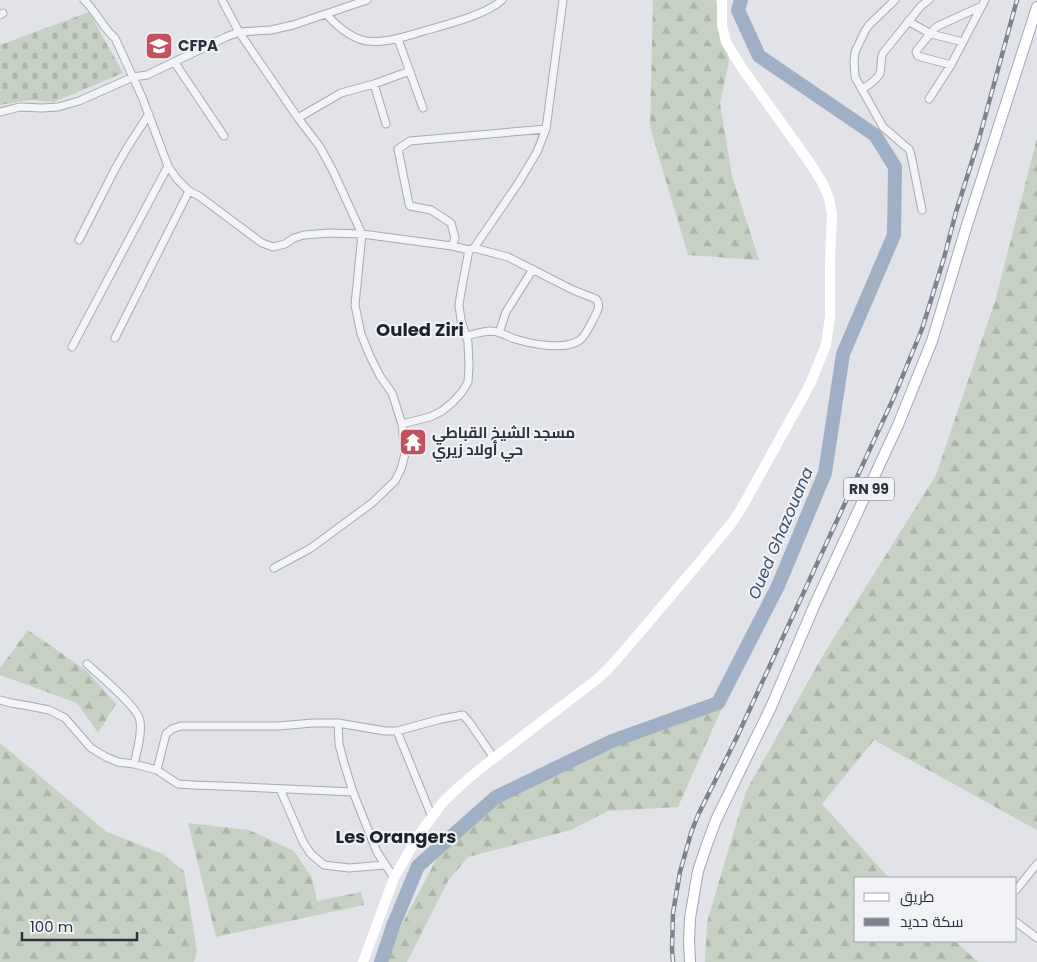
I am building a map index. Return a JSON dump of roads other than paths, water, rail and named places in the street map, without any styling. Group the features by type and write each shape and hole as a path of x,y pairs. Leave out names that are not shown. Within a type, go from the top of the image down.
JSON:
{"main road":[{"path":"363,962 394,878 418,836 443,802 494,758 596,680 618,658 719,539 741,509 820,363 826,346 830,316 832,214 830,198 810,163 742,68 726,42 722,25 722,0"},
{"name":"RN 99","path":"690,962 690,918 698,871 706,847 716,820 771,707 849,528 898,425 932,341 1037,7"}],"street":[{"path":"84,0 115,38 149,114 168,166 177,179 189,191 262,243 273,247 286,244 294,238 304,235 330,233 362,234 471,249 508,257 573,290 596,299 600,306 586,332 579,340 566,345 538,345 496,331 466,336"},
{"path":"0,112 20,107 58,107 79,101 133,77 147,75 175,63 239,32 271,30 292,25 367,0"},
{"path":"326,14 334,23 349,33 365,41 382,42 457,22 493,7 502,0"},
{"path":"402,424 430,417 453,402 468,382 468,342 459,306 471,249 519,182 537,152 546,129 563,0"},
{"path":"895,0 869,25 855,52 855,77 883,127 908,149 911,155 922,210"},
{"path":"862,90 880,73 883,53 908,21 918,3 929,0"},
{"path":"225,2 239,32 320,147 333,170 362,234 355,304 361,334 370,356 380,376 392,393 402,424 405,454 395,481 372,503 311,548 274,568"},
{"path":"951,65 918,56 917,50 940,24 984,3"},
{"path":"928,99 951,65 984,3"},
{"path":"908,21 931,34 963,42"},
{"path":"398,39 423,108"},
{"path":"175,63 224,136"},
{"path":"298,118 342,92 374,84 410,71"},
{"path":"374,84 386,124"},
{"path":"79,240 127,148 149,114"},
{"path":"452,246 454,238 451,223 431,210 410,206 398,149 410,141 546,129"},
{"path":"72,347 168,166"},
{"path":"115,338 189,191"},
{"path":"499,333 506,312 533,269"},
{"path":"87,664 128,702 139,717 141,727 134,764"},
{"path":"0,700 49,710 65,718 91,748 106,757 118,762 157,770 178,784 353,792"},
{"path":"157,770 166,734 175,728 338,723 385,731 397,731 463,715 494,758"},
{"path":"338,723 339,744 353,792 377,852 394,878"},
{"path":"397,731 432,817"},
{"path":"280,789 303,842 311,854 324,865 349,868 385,865"},
{"path":"1017,889 1037,864"},
{"path":"1017,923 1037,938"}],"waterway":[{"name":"Oued Ghazouana","path":"381,962 393,926 418,866 496,797 612,741 718,703 778,586 825,473 843,354 894,235 895,167 875,135 759,56 738,10 741,0"}],"railway":[{"path":"673,962 673,913 680,872 691,833 894,397 922,329 979,139 1017,0"}],"place":[{"name":"CFPA","path":"159,46"},
{"name":"مسجد الشيخ القباطي حي أولاد زيري","path":"413,442"}],"district":[{"name":"Ouled Ziri","path":"420,330"},
{"name":"Les Orangers","path":"396,837"}]}
